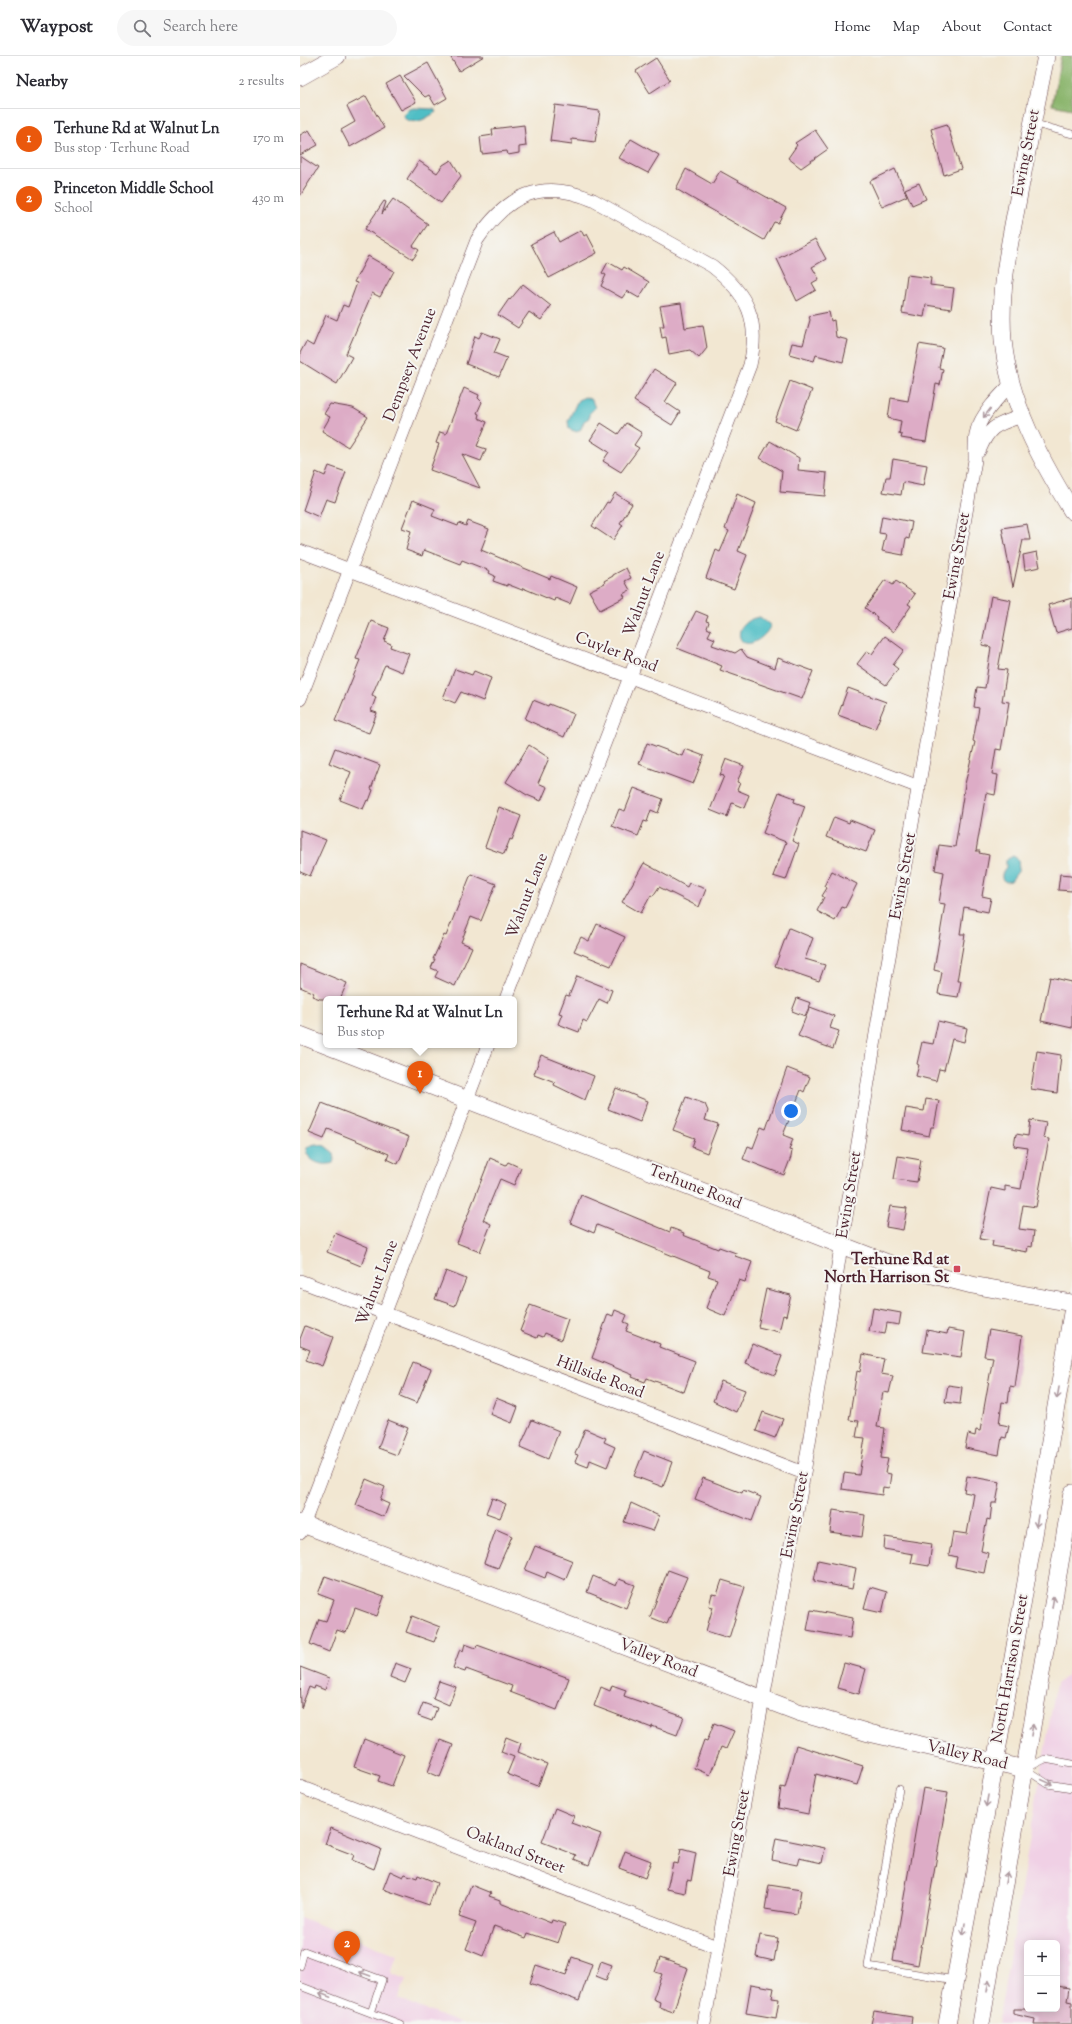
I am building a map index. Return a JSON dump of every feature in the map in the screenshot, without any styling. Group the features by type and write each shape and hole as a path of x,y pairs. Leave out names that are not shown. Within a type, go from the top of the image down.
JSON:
{"street":[{"path":"300,77 337,56"},
{"name":"Ewing Street","path":"704,2024 804,1473 880,1009 920,787 975,460 977,433 980,423 1012,383 1003,341 1002,286 1046,56"},
{"name":"Dempsey Avenue","path":"300,699 477,240 490,220 505,207 521,197 538,191 558,191 577,193 593,200 658,236"},
{"name":"Walnut Lane","path":"507,996 631,678 750,365 753,349 754,326 748,309 734,287 726,277 712,266 658,236"},
{"path":"1012,383 1022,416 1051,476 1072,510"},
{"name":"Ewing Street","path":"975,460 986,434 993,427 1022,416"},
{"name":"Cuyler Road","path":"300,551 920,787"},
{"name":"Terhune Road","path":"300,1035 323,1044"},
{"name":"Terhune Road","path":"333,1048 890,1264 972,1285 1072,1303"},
{"name":"Walnut Lane","path":"301,1527 487,1048"},
{"name":"Hillside Road","path":"300,1281 804,1473"},
{"name":"North Harrison Street","path":"947,2024 995,1763 1072,1313"},
{"name":"North Harrison Street","path":"981,2024 1072,1493"},
{"name":"Valley Road","path":"301,1527 798,1712 869,1733 1025,1769"},
{"name":"Oakland Street","path":"300,1787 717,1947"}],"lane":[{"path":"1032,123 1072,134"},
{"path":"1025,1769 1045,1759 1072,1764"},
{"path":"1025,1769 1048,1784 1072,1788"},
{"path":"899,1789 868,1966 955,1980"},
{"path":"300,1966 304,1951 382,1980 371,2013"},
{"path":"300,1986 400,2024"}],"shaded area":[{"path":"1072,1647 1072,2024 998,2024 1056,1684 1067,1676"},
{"path":"300,1917 397,1955 391,1973 406,1979 398,1999 462,2024 311,2024 300,2020"}],"green space":[{"path":"1061,56 1072,56 1072,109 1052,105"}],"water":[{"path":"409,109 434,109 436,112 420,121 412,121 404,118 403,115"},
{"path":"585,397 592,400 595,408 589,414 589,418 584,421 581,429 577,432 569,429 568,421 578,400"},
{"path":"760,617 770,625 767,631 762,637 753,642 747,643 742,641 740,631 743,625 750,620"},
{"path":"1013,856 1018,859 1019,870 1011,881 1006,882 1002,879 1002,874 1006,868 1006,860"},
{"path":"316,1144 325,1146 334,1153 335,1160 333,1163 324,1164 316,1162 309,1157 306,1149 311,1145"}],"building":[{"path":"450,56 484,56 459,71"},
{"path":"656,58 670,80 650,93 636,71"},
{"path":"428,63 447,98 435,105 429,95 425,97 404,76"},
{"path":"400,76 416,102 401,110 386,84"},
{"path":"366,96 384,128 350,147 341,130 355,122 347,106"},
{"path":"555,105 600,111 595,142 572,139 572,144 550,141"},
{"path":"947,124 961,169 944,175 931,129"},
{"path":"524,125 526,146 519,147 519,153 508,155 507,151 482,154 480,137 493,135 492,129"},
{"path":"309,130 318,145 300,155 300,135"},
{"path":"815,130 828,149 801,168 788,158 797,145 795,143"},
{"path":"631,139 659,155 648,173 619,158"},
{"path":"300,156 318,168 300,196"},
{"path":"451,160 461,176 441,203 407,179 419,161 437,173 443,165"},
{"path":"686,169 712,184 720,171 786,208 778,223 774,222 764,240 676,189"},
{"path":"895,169 907,196 882,207 870,181"},
{"path":"919,183 926,199 912,205 905,189"},
{"path":"393,199 428,224 413,246 419,250 413,259 365,229 384,201 386,202 382,214"},
{"path":"581,230 584,236 587,234 597,253 549,278 531,244 554,232 559,242"},
{"path":"815,239 826,259 812,267 819,279 812,283 816,290 797,301 777,259"},
{"path":"368,256 394,271 380,297 372,293 346,354 352,357 337,384 300,361 300,353 306,342 313,346 326,315 337,320 343,305 348,307 357,283 354,282"},
{"path":"608,262 622,270 624,267 649,282 639,298 627,291 622,298 601,286 606,275 602,273"},
{"path":"907,275 931,278 930,285 954,288 951,309 926,305 924,317 902,313"},
{"path":"523,284 551,306 541,320 529,312 518,328 498,315 509,299 510,300"},
{"path":"681,303 685,328 703,325 707,348 699,358 690,350 669,354 666,337 662,338 660,326 664,326 660,306"},
{"path":"829,312 831,321 834,320 836,337 848,340 843,362 816,355 814,361 789,354 792,343 803,345 810,320 809,316"},
{"path":"482,332 500,339 494,353 507,358 499,377 466,364 475,336 479,338"},
{"path":"919,344 943,348 939,368 943,369 940,385 936,384 926,442 901,438 902,435 899,434 901,421 888,418 891,398 908,401"},
{"path":"654,369 677,383 665,402 680,412 672,425 634,401"},
{"path":"790,381 812,390 796,430 775,421"},
{"path":"464,388 479,395 478,398 482,402 477,413 479,414 478,418 487,422 477,446 486,449 481,461 462,454 480,488 430,470 439,444 436,443 440,432 446,434"},
{"path":"330,404 353,408 368,417 348,447 322,431 330,417 324,414"},
{"path":"601,423 618,434 626,423 642,433 634,445 639,448 621,472 603,461 609,452 590,440"},
{"path":"770,441 799,458 798,470 827,473 825,496 780,492 782,471 760,458"},
{"path":"893,459 927,465 923,486 903,482 901,495 883,492 886,477 890,477"},
{"path":"329,466 346,472 335,502 326,499 319,517 303,510 316,472 325,476"},
{"path":"615,493 632,504 620,523 623,525 613,540 592,526 607,502 609,503"},
{"path":"737,494 756,503 738,551 747,555 734,589 706,578 716,550 720,552 729,531 725,529"},
{"path":"413,500 435,509 432,516 458,526 459,523 466,526 468,521 489,529 481,550 550,579 551,576 577,587 570,604 555,598 554,601 523,588 522,590 507,584 507,586 493,581 495,576 489,573 490,571 462,560 460,564 424,550 422,556 406,550 411,531 402,528"},
{"path":"882,516 912,522 909,539 906,538 903,555 882,551 886,534 879,533"},
{"path":"1027,524 1030,540 1023,540 1013,587 1002,528"},
{"path":"1037,552 1040,567 1025,570 1023,555"},
{"path":"626,568 631,578 625,581 630,590 623,594 625,597 600,610 589,591 605,583 604,581"},
{"path":"885,580 893,585 896,581 915,594 908,604 911,606 893,632 865,608"},
{"path":"991,596 1011,600 998,669 1007,670 1002,701 1009,702 1001,750 996,749 992,774 998,775 995,795 986,793 976,851 989,855 982,896 991,898 988,912 964,907 960,934 965,934 957,981 961,981 958,997 938,994 942,972 934,970 945,904 939,903 944,872 935,870 939,845 955,847 965,784 975,742 973,741 979,708 974,707 977,687 985,688 991,647 982,645"},
{"path":"1072,598 1072,628 1056,633 1048,605"},
{"path":"696,611 708,616 706,621 709,622 707,628 711,630 708,636 715,639 712,645 735,653 741,649 747,657 775,668 778,658 813,671 802,699 720,670 722,666 677,648"},
{"path":"371,621 389,628 384,641 391,644 390,647 409,654 402,672 385,665 372,695 376,697 371,711 377,713 369,733 335,721 360,660 356,659"},
{"path":"885,636 904,650 893,665 898,669 886,685 857,664 867,651 872,654"},
{"path":"455,669 472,675 474,671 491,678 483,701 461,692 455,703 443,698"},
{"path":"848,688 886,702 875,729 838,715"},
{"path":"533,700 548,706 549,704 574,714 564,737 525,719"},
{"path":"647,743 682,756 685,749 704,756 693,784 639,764"},
{"path":"529,745 549,758 538,783 547,787 541,801 527,795 506,782"},
{"path":"335,748 380,765 371,789 373,790 369,801 367,800 363,809 340,800 351,772 329,763"},
{"path":"726,759 744,766 737,782 740,783 737,790 749,795 744,808 732,803 727,817 710,810 724,776 720,775"},
{"path":"634,788 663,799 658,813 651,810 647,822 644,821 638,836 612,826 619,809 625,811"},
{"path":"779,792 795,798 794,802 805,806 792,841 799,844 786,880 773,876 786,842 763,833"},
{"path":"499,807 521,816 512,840 510,839 504,854 485,847"},
{"path":"834,817 849,823 850,820 875,830 866,852 826,837"},
{"path":"300,830 326,840 310,876 300,872"},
{"path":"644,863 687,887 689,883 706,889 699,907 659,887 653,896 651,895 641,913 622,902"},
{"path":"832,871 857,884 845,908 842,907 835,921 817,911 824,897 822,896 827,888 824,886"},
{"path":"471,874 496,884 481,921 471,917 461,942 472,947 455,986 435,977 438,971 431,968 435,959 433,959 444,935 446,936"},
{"path":"1060,874 1072,875 1072,891 1058,890"},
{"path":"597,924 625,937 611,966 574,951 581,937 589,941"},
{"path":"789,928 813,938 805,959 825,965 819,981 775,966"},
{"path":"300,964 347,983 341,996 323,996 323,999 312,996 314,993 300,987"},
{"path":"577,976 612,990 607,1003 599,999 587,1022 583,1020 579,1032 558,1024 562,1014 559,1013 566,995 569,996"},
{"path":"1050,977 1072,982 1072,1028 1041,1021"},
{"path":"797,998 811,1003 805,1016 792,1011"},
{"path":"810,1007 834,1016 830,1028 839,1031 833,1049 798,1036"},
{"path":"938,1021 967,1028 964,1042 952,1039 944,1070 939,1069 936,1081 916,1076 922,1042 933,1044"},
{"path":"1037,1051 1061,1055 1057,1093 1031,1089"},
{"path":"541,1055 594,1076 585,1100 554,1085 555,1082 534,1074"},
{"path":"787,1068 810,1077 804,1092 801,1090 783,1135 793,1139 789,1150 792,1151 791,1157 784,1175 743,1159 748,1146 753,1148 761,1127 766,1129"},
{"path":"616,1088 648,1101 640,1122 608,1109"},
{"path":"686,1097 705,1104 708,1111 705,1120 718,1124 707,1153 692,1147 695,1138 673,1130"},
{"path":"926,1099 939,1101 934,1127 931,1127 929,1136 902,1130 906,1108 924,1111"},
{"path":"322,1103 409,1137 398,1164 387,1159 389,1154 328,1129 324,1139 309,1133"},
{"path":"1030,1120 1046,1123 1043,1138 1049,1139 1036,1207 1023,1205 1019,1229 1034,1231 1032,1247 1028,1246 1027,1252 992,1246 993,1241 980,1239 991,1188 1005,1191 1005,1186 1021,1189 1028,1148 1014,1146 1016,1134 1028,1136"},
{"path":"898,1156 921,1160 917,1182 894,1179"},
{"path":"490,1158 506,1165 508,1162 521,1168 514,1185 500,1179 483,1220 491,1224 480,1252 457,1243"},
{"path":"581,1195 670,1232 671,1228 684,1233 683,1235 718,1249 719,1247 736,1253 735,1256 752,1262 745,1282 739,1280 725,1316 706,1308 717,1279 708,1276 710,1271 597,1225 594,1233 570,1223"},
{"path":"890,1206 907,1208 903,1230 886,1227"},
{"path":"335,1233 368,1247 361,1266 327,1252"},
{"path":"446,1271 466,1279 455,1306 435,1299"},
{"path":"766,1289 791,1295 786,1316 783,1315 779,1332 758,1327"},
{"path":"530,1305 568,1319 561,1340 545,1333 543,1337 538,1335 537,1338 520,1331"},
{"path":"873,1308 901,1313 899,1325 887,1323 885,1334 869,1331"},
{"path":"615,1310 627,1315 624,1322 629,1324 626,1331 660,1344 659,1347 695,1361 684,1392 647,1378 645,1382 632,1377 633,1375 592,1358 608,1314 613,1316"},
{"path":"305,1326 333,1337 322,1366 306,1360 310,1350 300,1346 300,1339"},
{"path":"948,1329 965,1332 961,1357 923,1352 927,1330 947,1334"},
{"path":"989,1330 1022,1336 1015,1387 1010,1386 1008,1403 1002,1402 999,1424 1009,1426 1006,1438 1002,1437 999,1455 965,1448 968,1434 975,1436 976,1430 980,1431 993,1357 984,1356"},
{"path":"752,1344 782,1356 775,1375 745,1363"},
{"path":"863,1354 884,1359 881,1374 893,1376 889,1393 883,1392 877,1427 885,1428 881,1458 888,1459 885,1473 891,1474 889,1488 883,1487 882,1495 842,1489 844,1473 859,1475 865,1438 856,1437 859,1421 849,1420 857,1371 860,1372"},
{"path":"413,1362 431,1369 417,1403 400,1396"},
{"path":"721,1381 745,1390 736,1412 713,1401"},
{"path":"948,1385 962,1387 960,1404 945,1402"},
{"path":"496,1398 518,1407 512,1423 490,1414"},
{"path":"763,1412 783,1419 775,1438 756,1431"},
{"path":"388,1420 408,1428 397,1455 378,1448"},
{"path":"532,1420 559,1431 548,1459 520,1447"},
{"path":"585,1429 606,1438 604,1442 615,1447 607,1467 590,1460 588,1467 575,1462 578,1455 575,1454"},
{"path":"644,1451 672,1462 663,1487 634,1476"},
{"path":"967,1476 1000,1482 996,1503 992,1503 990,1520 987,1519 981,1551 988,1553 984,1573 955,1567 957,1557 949,1555 953,1532 967,1534 974,1494 964,1492"},
{"path":"703,1478 742,1493 743,1490 761,1497 752,1521 695,1499"},
{"path":"366,1479 385,1487 380,1500 389,1504 384,1517 356,1505"},
{"path":"492,1498 506,1504 500,1518 486,1513"},
{"path":"631,1503 659,1516 653,1531 624,1522"},
{"path":"833,1510 865,1515 862,1537 830,1532"},
{"path":"496,1529 512,1536 498,1568 484,1563"},
{"path":"885,1537 932,1544 929,1566 911,1563 913,1554 884,1549"},
{"path":"535,1546 573,1561 565,1580 547,1572 545,1578 525,1570"},
{"path":"818,1560 856,1568 852,1589 814,1581"},
{"path":"668,1570 687,1577 667,1624 650,1617"},
{"path":"325,1576 384,1597 377,1616 355,1608 346,1633 337,1630 329,1652 310,1644 319,1619 326,1621 334,1600 318,1594"},
{"path":"593,1576 616,1586 619,1579 635,1585 626,1608 587,1592"},
{"path":"722,1580 745,1587 729,1638 706,1631 713,1607 709,1606 712,1594 717,1595"},
{"path":"870,1587 887,1592 882,1613 864,1609"},
{"path":"811,1610 853,1618 850,1638 807,1630"},
{"path":"412,1616 440,1627 434,1642 406,1632"},
{"path":"465,1644 476,1648 477,1645 569,1678 557,1710 510,1692 512,1686 466,1669 465,1672 453,1668 460,1649 463,1651"},
{"path":"395,1663 411,1669 405,1683 390,1677"},
{"path":"844,1663 866,1669 859,1694 837,1688"},
{"path":"300,1667 329,1678 325,1690 315,1686 314,1689 309,1687 301,1708"},
{"path":"439,1681 456,1687 449,1705 433,1698"},
{"path":"612,1685 626,1690 624,1696 684,1717 677,1735 652,1726 652,1728 594,1706 601,1687 610,1691"},
{"path":"423,1703 437,1708 432,1721 418,1716"},
{"path":"714,1723 734,1731 726,1749 721,1747 710,1775 694,1768 704,1740 707,1741"},
{"path":"506,1737 521,1743 518,1752 547,1764 538,1786 507,1774 514,1757 501,1752"},
{"path":"364,1739 404,1755 392,1786 378,1781 380,1776 354,1767"},
{"path":"440,1740 453,1745 440,1777 428,1772"},
{"path":"796,1745 863,1766 857,1785 816,1774 808,1814 778,1808 781,1787 785,1788"},
{"path":"923,1788 948,1792 918,1965 893,1960"},
{"path":"555,1808 574,1816 571,1823 601,1834 589,1865 574,1859 576,1855 542,1842"},
{"path":"331,1828 381,1849 374,1869 352,1860 354,1855 325,1844"},
{"path":"776,1838 825,1848 822,1863 799,1858 797,1865 772,1860"},
{"path":"681,1849 696,1853 691,1881 687,1880 685,1893 667,1889 673,1863 678,1864"},
{"path":"625,1851 651,1861 645,1878 619,1868"},
{"path":"390,1871 403,1877 405,1874 417,1878 418,1875 437,1883 429,1905 383,1889"},
{"path":"471,1885 491,1893 489,1896 500,1900 500,1903 551,1923 552,1920 565,1924 558,1943 528,1933 526,1938 494,1926 483,1956 466,1949 476,1923 459,1917"},
{"path":"769,1885 801,1890 797,1914 765,1909"},
{"path":"760,1935 778,1938 774,1961 756,1957"},
{"path":"572,1957 592,1964 579,2001 530,1983 536,1965 566,1975"},
{"path":"660,1958 688,1968 673,2012 659,2007 660,2002 653,1999 662,1974 655,1972"},
{"path":"601,1961 612,1965 606,1980 596,1976"},
{"path":"751,1984 774,1988 772,1998 779,1999 776,2018 746,2013"},
{"path":"1060,1986 1069,1988 1067,2001 1072,2002 1072,2024 1034,2024 1035,2019 1013,2014 1013,2009 1024,2009 1024,2012 1060,2012"},
{"path":"874,2011 912,2017 911,2024 871,2024"}],"place":[{"name":"Terhune Rd at Walnut Ln","path":"420,1094"},
{"name":"Terhune Rd at North Harrison St","path":"957,1269"},
{"name":"Princeton Middle School","path":"347,1964"}]}
